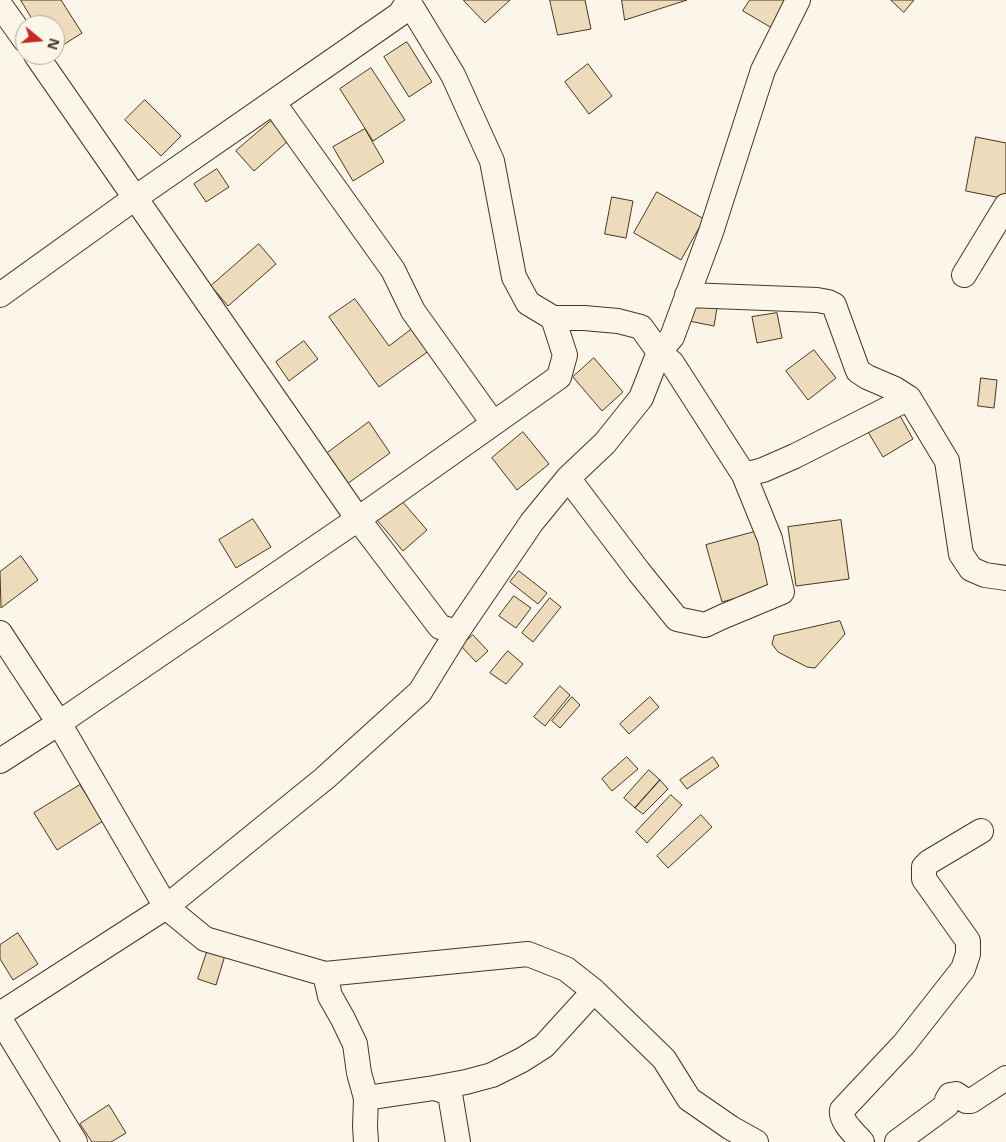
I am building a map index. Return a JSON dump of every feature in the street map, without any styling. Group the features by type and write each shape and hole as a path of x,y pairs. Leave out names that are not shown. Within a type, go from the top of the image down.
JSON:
{"street":[{"path":"0,1014 166,907 324,778 420,692 457,632 532,522 568,478 606,443 641,398 659,352 672,337 711,232 763,70 798,0"},
{"path":"0,295 135,198 400,14 408,1 453,75 492,161 514,277 528,303 553,318 618,321 640,327 659,352 672,363 744,475 770,539 782,592 705,625 677,619 568,478"},
{"path":"0,5 15,26"},
{"path":"43,65 358,519 440,627 457,632"},
{"path":"274,102 393,270 413,311 493,423"},
{"path":"964,275 1006,206"},
{"path":"687,295 828,302 834,306 858,371 895,388 909,398 947,461 961,554 972,569 985,575 1006,578"},
{"path":"0,761 59,723 358,519 559,376 565,355 553,318"},
{"path":"744,475 763,470 795,456 909,398"},
{"path":"0,633 59,723 166,907 205,939 325,974 528,954 566,969 594,991 664,1060 689,1100 730,1128 756,1142"},
{"path":"862,1142 843,1120 842,1110 904,1044 963,969 968,954 968,941 924,879 924,867 929,862 981,831"},
{"path":"325,974 330,996 355,1044 359,1073 366,1098 364,1126 366,1142"},
{"path":"366,1098 434,1088 492,1075 522,1060 544,1046 594,991"},
{"path":"0,1019 75,1142"},
{"path":"897,1142 947,1105 950,1095 956,1094 966,1101 972,1101 1006,1078"},
{"path":"434,1088 450,1094 458,1142"}],"building":[{"path":"21,0 61,0 82,33 65,44 65,15 30,15"},
{"path":"464,0 510,0 485,23"},
{"path":"550,0 585,0 591,29 558,35"},
{"path":"622,0 687,0 625,20"},
{"path":"750,0 793,0 777,31 743,11"},
{"path":"891,0 914,0 904,12"},
{"path":"407,42 432,82 409,97 384,57"},
{"path":"588,64 612,96 589,114 565,82"},
{"path":"371,68 405,120 373,141 340,89"},
{"path":"145,100 181,136 161,156 125,120"},
{"path":"271,121 288,141 254,171 236,151"},
{"path":"365,129 384,162 353,181 333,147"},
{"path":"976,137 1006,143 1006,199 966,191"},
{"path":"217,169 229,187 206,202 194,184"},
{"path":"657,192 704,219 681,260 634,233"},
{"path":"612,197 633,201 626,238 605,234"},
{"path":"259,244 276,264 228,306 211,286"},
{"path":"355,299 389,346 414,327 430,350 379,387 329,317"},
{"path":"692,303 717,308 714,326 689,321"},
{"path":"777,313 782,338 757,343 752,317"},
{"path":"304,341 318,359 289,381 276,362"},
{"path":"814,350 836,378 808,400 786,371"},
{"path":"594,358 623,392 602,411 573,377"},
{"path":"981,378 997,380 994,408 978,406"},
{"path":"899,414 913,439 883,457 868,432"},
{"path":"369,422 390,453 347,484 326,454"},
{"path":"523,432 549,464 517,490 492,458"},
{"path":"401,500 427,530 403,551 377,520"},
{"path":"253,519 271,547 236,568 219,540"},
{"path":"841,520 849,579 796,586 788,527"},
{"path":"758,531 773,588 722,602 706,545"},
{"path":"21,556 38,580 1,608 0,572"},
{"path":"519,571 547,593 538,604 510,582"},
{"path":"514,596 531,608 516,628 499,616"},
{"path":"550,598 561,607 533,642 522,633"},
{"path":"840,621 845,634 815,668 807,667 778,652 772,644 774,636"},
{"path":"473,635 488,651 476,662 461,646"},
{"path":"508,651 523,664 506,684 490,673"},
{"path":"560,686 570,695 545,726 534,717"},
{"path":"572,697 580,705 560,728 552,721"},
{"path":"650,697 659,707 629,734 620,724"},
{"path":"627,757 638,769 612,791 602,779"},
{"path":"713,757 719,766 687,789 680,780"},
{"path":"649,770 660,780 635,808 624,798"},
{"path":"660,780 668,789 643,814 635,808"},
{"path":"80,785 103,821 57,850 34,813"},
{"path":"671,795 682,805 647,843 636,832"},
{"path":"701,815 712,827 668,868 657,856"},
{"path":"18,933 38,964 13,980 0,959 0,945"},
{"path":"209,946 226,952 216,985 198,979"},
{"path":"109,1105 126,1133 111,1142 92,1142 80,1124"}]}
